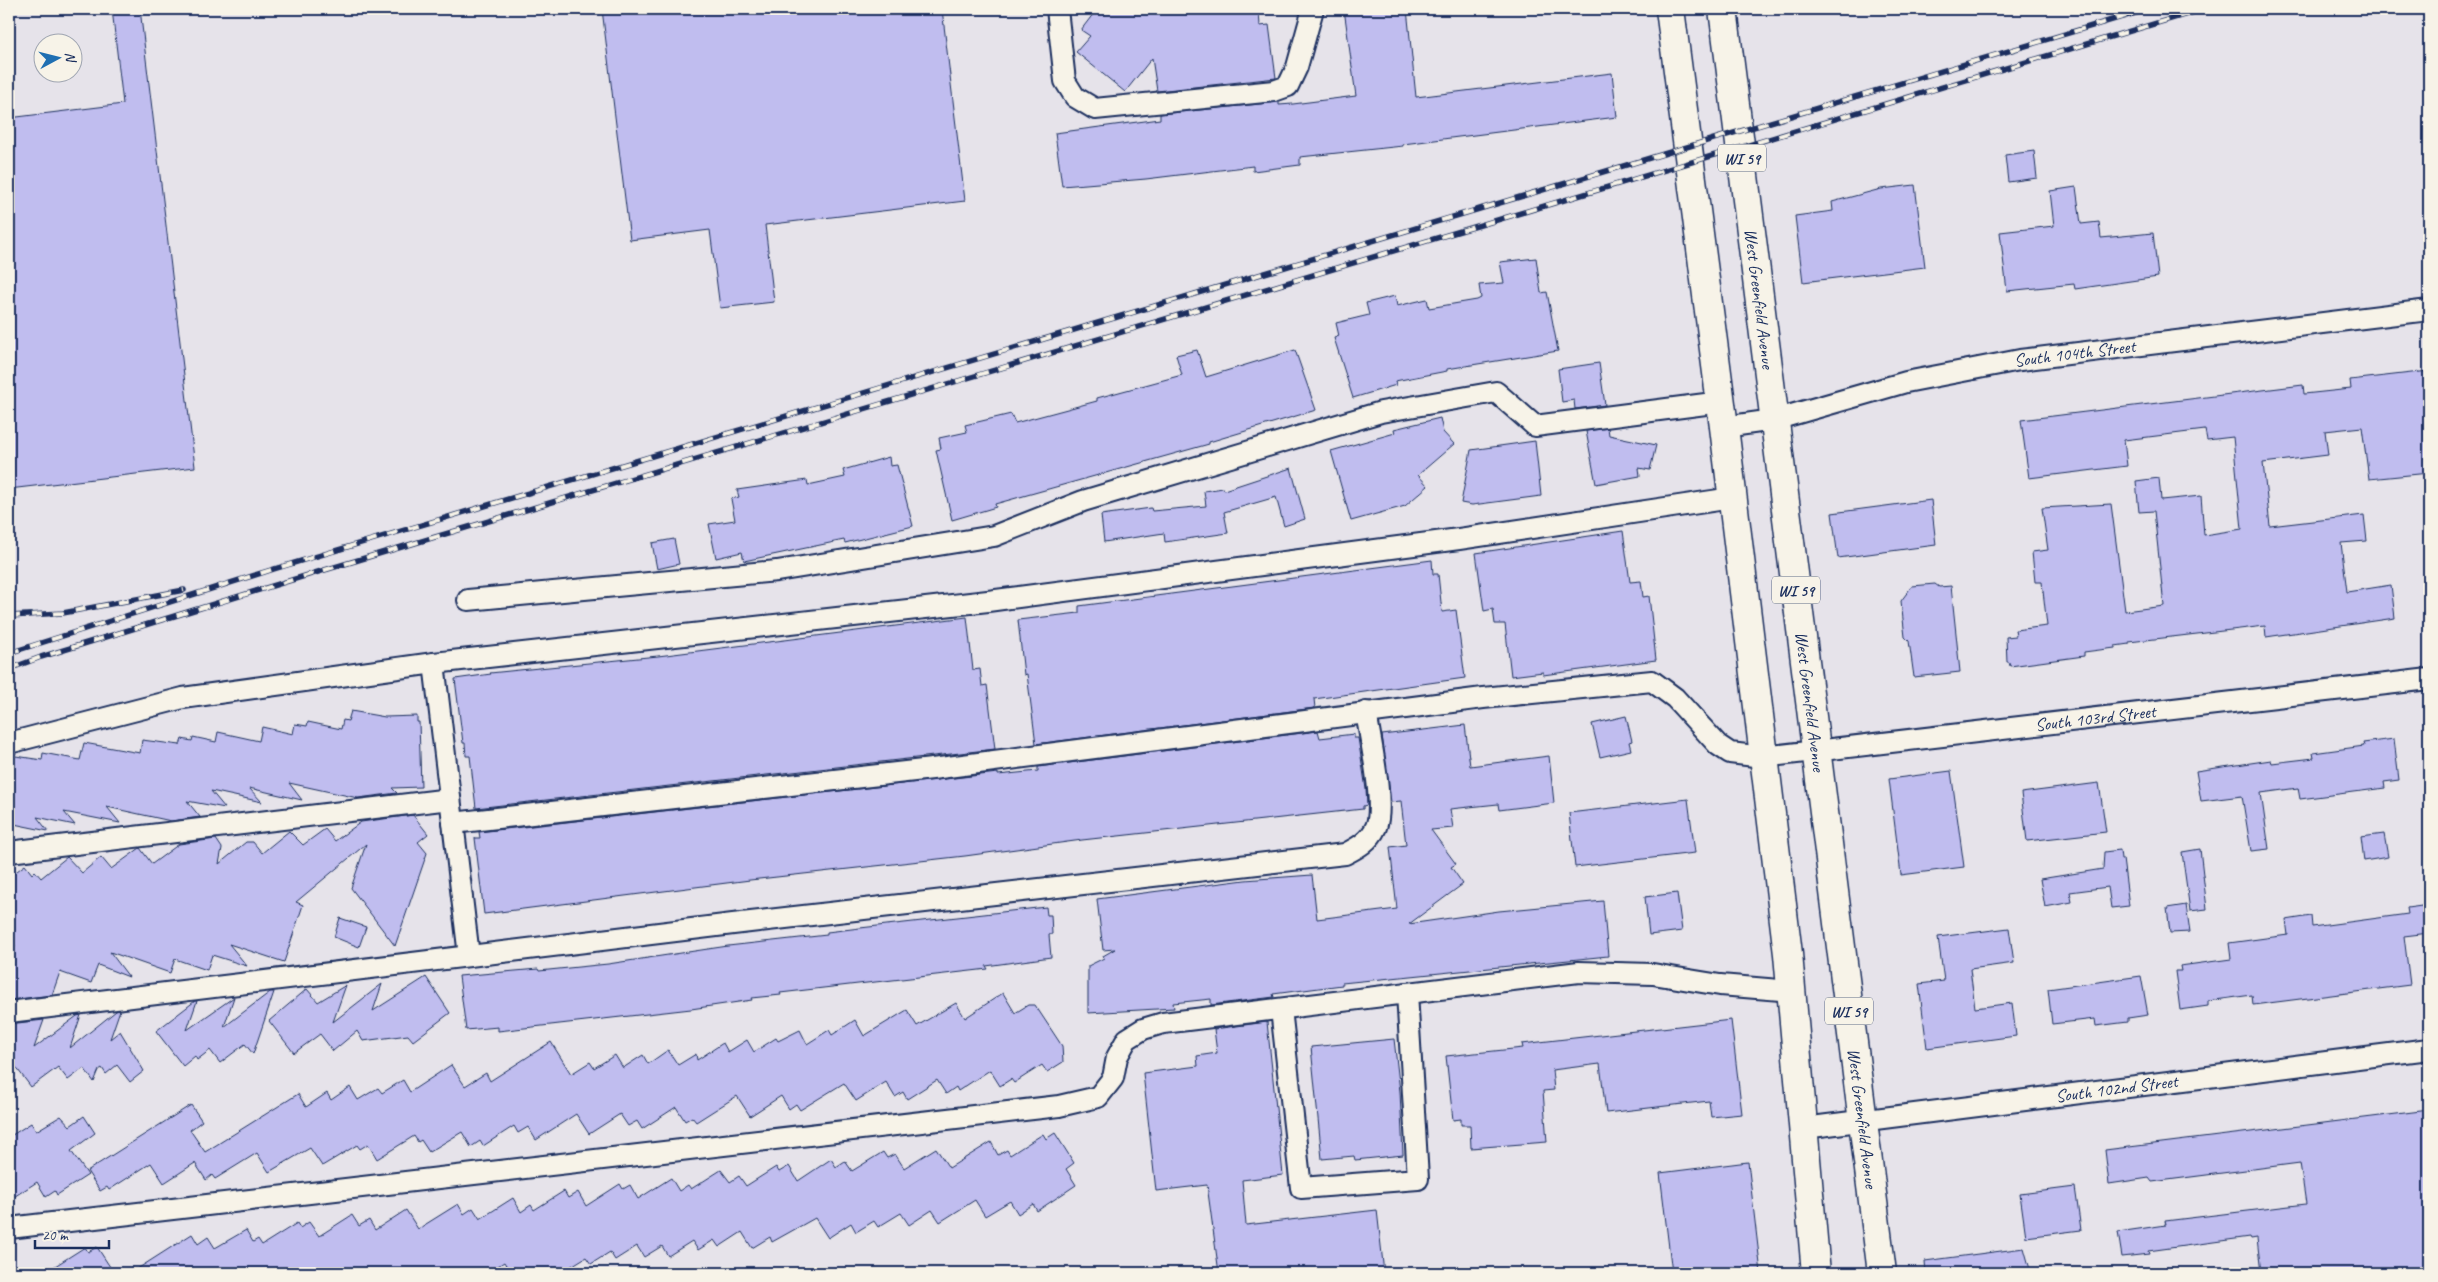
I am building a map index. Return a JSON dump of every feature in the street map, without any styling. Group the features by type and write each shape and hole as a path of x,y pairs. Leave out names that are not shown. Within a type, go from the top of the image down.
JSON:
{"main road":[{"path":"1670,9 1723,414 1791,991 1816,1273"},
{"name":"West Greenfield Avenue","path":"1723,9 1882,1273"},
{"path":"1814,1239 1833,1273"}],"street":[{"path":"1057,9 1066,81 1075,97 1095,110 1274,91 1288,86 1297,67 1312,9"},
{"name":"South 104th Street","path":"468,600 777,571 994,536 1083,501 1381,412 1496,392 1535,426 1723,414 1774,420 1906,382 2020,360 2429,310"},
{"path":"9,743 183,698 434,663 988,601 1449,541 1732,498"},
{"path":"434,663 469,956"},
{"name":"South 103rd Street","path":"453,823 932,769 1366,712 1652,681 1675,698 1718,745 1730,753 1762,757 2429,678"},
{"path":"9,1012 469,956 1345,854 1363,844 1376,827 1379,808 1366,712"},
{"path":"9,852 450,799"},
{"path":"9,1228 1059,1106 1098,1098 1113,1078 1116,1057 1127,1039 1142,1029 1163,1023 1578,972 1653,974 1720,985 1791,991"},
{"path":"1281,1009 1301,1188 1418,1179 1407,992"},
{"name":"South 102nd Street","path":"1804,1128 2429,1049"}],"building":[{"path":"112,9 140,9 195,467 9,489 9,118 123,104"},
{"path":"602,9 942,9 965,201 765,225 774,302 720,308 710,230 630,240"},
{"path":"1097,9 1249,9 1249,13 1259,12 1260,26 1269,25 1276,78 1157,91 1152,58 1125,92 1076,52 1090,36 1081,30"},
{"path":"1344,9 1407,9 1416,97 1612,73 1617,117 1403,144 1403,146 1300,157 1300,165 1253,171 1253,166 1146,179 1062,186 1055,133 1160,119 1160,114 1279,102 1279,105 1293,104 1356,96"},
{"path":"2034,151 2037,178 2008,182 2005,155"},
{"path":"1915,185 1925,267 1803,282 1795,216 1833,211 1832,202 1881,189"},
{"path":"2076,187 2081,224 2099,222 2101,238 2153,233 2158,277 2075,289 2074,284 2007,291 2000,232 2054,226 2050,191"},
{"path":"1536,258 1541,293 1547,292 1558,351 1447,369 1447,371 1395,381 1396,385 1353,398 1334,338 1339,336 1336,323 1369,315 1366,303 1395,296 1397,306 1427,299 1429,308 1477,300 1481,298 1479,285 1504,283 1500,262"},
{"path":"1197,350 1206,377 1295,350 1316,410 1209,442 1209,444 995,504 996,507 952,520 936,450 941,449 939,438 967,432 965,425 1011,414 1015,423 1097,401 1097,398 1182,375 1176,355"},
{"path":"1599,363 1605,405 1575,409 1574,400 1562,402 1558,369"},
{"path":"2429,371 2429,473 2369,479 2362,427 2325,431 2328,455 2263,463 2270,526 2364,515 2367,541 2341,543 2347,592 2391,585 2395,618 2266,637 2265,626 2129,642 2129,644 2115,646 2115,648 2084,652 2084,656 2010,666 2009,662 2007,662 2006,637 2016,636 2015,630 2047,626 2042,582 2035,582 2032,552 2048,550 2042,508 2111,504 2125,611 2164,606 2154,511 2139,512 2136,481 2159,478 2161,500 2201,496 2204,535 2242,529 2233,437 2207,440 2205,430 2124,440 2127,466 2029,478 2021,420 2303,385 2304,394 2351,389 2350,380"},
{"path":"1440,418 1443,432 1454,444 1418,475 1428,486 1405,506 1351,521 1331,451 1395,433 1394,429"},
{"path":"1608,428 1609,435 1656,445 1650,470 1639,468 1640,476 1596,484 1586,431"},
{"path":"1535,441 1541,496 1472,505 1461,503 1471,450"},
{"path":"889,457 890,466 897,465 913,526 845,543 844,540 744,561 742,552 716,558 709,524 735,520 731,499 739,497 737,490 807,480 808,485 845,477 843,470"},
{"path":"1291,468 1305,519 1284,526 1276,497 1224,512 1228,533 1165,542 1164,533 1104,542 1101,515 1151,508 1152,511 1206,506 1204,491 1223,488 1224,490"},
{"path":"1931,500 1936,545 1838,558 1832,513"},
{"path":"1623,531 1630,582 1641,581 1643,597 1649,596 1656,660 1543,675 1543,672 1511,676 1505,624 1495,624 1493,609 1484,611 1476,553"},
{"path":"674,539 679,564 657,569 652,543"},
{"path":"1432,560 1433,574 1438,574 1442,612 1456,610 1465,678 1314,699 1315,708 1036,744 1027,674 1024,675 1018,620 1079,613 1079,606"},
{"path":"1935,584 1939,587 1951,586 1960,672 1914,677 1909,641 1905,637 1901,601 1912,586"},
{"path":"967,617 973,670 980,669 982,686 987,685 995,749 476,808 470,756 466,756 465,743 463,743 455,679 490,673 658,656"},
{"path":"351,711 385,717 417,716 417,722 419,722 421,787 392,788 397,793 358,798 289,783 302,800 249,788 262,802 211,791 225,808 187,801 200,817 171,821 107,807 120,823 64,812 75,825 37,817 48,831 9,823 9,755 42,760 43,753 80,760 84,743 140,753 142,740 180,745 182,739 192,741 193,737 216,742 218,732 259,741 262,727 293,734 295,724 307,726 308,722 341,729 343,720 348,721"},
{"path":"1626,716 1632,741 1629,742 1631,750 1600,757 1592,724"},
{"path":"1465,725 1470,766 1549,756 1554,803 1499,810 1498,804 1450,809 1453,828 1431,830 1456,864 1451,867 1463,884 1409,924 1499,911 1603,901 1608,956 1342,983 1342,985 1273,994 1274,997 1211,1005 1211,999 1173,1003 1174,1008 1088,1013 1088,966 1104,958 1103,956 1115,949 1103,950 1097,899 1245,880 1312,875 1317,919 1397,909 1390,847 1406,845 1401,801 1391,802 1382,735"},
{"path":"1318,731 1320,738 1354,734 1354,738 1358,738 1366,789 1367,805 1363,806 1363,809 1082,840 965,856 750,880 484,914 475,838 480,838 479,832 998,773 998,775 1038,771 1038,767"},
{"path":"2394,739 2399,780 2384,782 2385,788 2300,799 2298,788 2261,793 2269,849 2251,851 2242,796 2201,801 2196,771 2271,760 2272,763 2314,758 2313,753 2364,746 2363,743"},
{"path":"1951,771 1964,867 1901,875 1889,779"},
{"path":"2099,783 2106,832 2027,841 2021,793"},
{"path":"1688,799 1695,853 1575,867 1569,813"},
{"path":"413,815 428,834 418,842 427,853 395,946 351,888 366,844 296,902 303,905 284,962 229,944 247,966 212,955 207,970 175,959 170,973 110,952 129,977 98,965 91,983 60,972 52,995 9,1000 9,964 15,945 9,943 9,877 25,865 32,874 35,871 41,878 67,857 82,873 101,857 111,869 140,848 152,864 179,844 216,839 222,848 219,864 246,842 253,842 262,853 289,831 303,845 325,829 335,841 361,822"},
{"path":"2384,834 2388,857 2364,861 2361,837"},
{"path":"2200,849 2207,909 2190,911 2182,852"},
{"path":"2120,850 2121,859 2123,859 2129,906 2111,908 2108,887 2070,892 2072,902 2045,907 2040,879 2103,869 2104,852"},
{"path":"1677,893 1682,931 1649,935 1645,897"},
{"path":"2186,905 2190,932 2170,933 2167,908"},
{"path":"2429,905 2429,933 2404,936 2410,985 2253,1005 2252,995 2208,1001 2208,1006 2180,1010 2175,971 2181,971 2180,966 2231,959 2229,943 2288,935 2286,920 2311,916 2312,927 2408,914 2407,908"},
{"path":"1046,907 1047,915 1051,915 1052,934 1049,935 1051,957 986,966 988,969 780,993 781,995 751,998 752,1000 691,1009 498,1031 498,1027 466,1030 459,976 608,964 728,946 827,935 827,932"},
{"path":"340,918 366,927 359,947 334,937"},
{"path":"2009,928 2014,963 1970,969 1975,1008 2012,1003 2016,1036 1927,1048 1919,984 1944,981 1938,937"},
{"path":"2141,976 2148,1015 2128,1018 2128,1022 2096,1026 2095,1019 2052,1024 2048,989"},
{"path":"426,977 450,1013 413,1041 408,1035 363,1041 357,1031 333,1051 320,1034 294,1053 269,1021 307,989 318,1002 346,985 333,1022 382,984 373,1011"},
{"path":"270,992 274,992 253,1054 245,1044 220,1063 210,1050 197,1060 195,1056 183,1066 156,1031 195,1001 197,1001 187,1030 234,997 224,1027"},
{"path":"1003,993 1015,1013 1028,1005 1035,1005 1062,1046 1063,1062 1047,1072 1042,1065 1014,1083 1011,1079 1000,1086 990,1070 958,1091 956,1087 946,1094 937,1080 907,1099 903,1092 895,1097 886,1082 856,1101 844,1083 800,1110 796,1104 789,1109 781,1096 750,1116 737,1096 696,1122 692,1117 685,1121 676,1107 642,1129 637,1121 628,1126 620,1114 589,1134 576,1114 536,1140 528,1127 518,1133 514,1126 483,1146 480,1141 471,1147 462,1132 429,1152 421,1140 418,1142 414,1136 377,1159 368,1144 360,1149 357,1145 322,1166 310,1148 269,1172 257,1153 215,1179 212,1175 206,1180 195,1163 164,1183 151,1163 109,1190 107,1187 100,1191 87,1171 191,1105 202,1121 190,1130 205,1152 298,1094 306,1107 327,1093 331,1100 350,1087 358,1100 378,1088 382,1093 403,1080 410,1092 451,1065 465,1086 486,1073 490,1081 551,1042 571,1074 590,1062 594,1068 615,1055 623,1068 643,1055 648,1064 668,1050 678,1065 696,1054 697,1060 723,1043 728,1052 747,1040 754,1052 776,1038 778,1041 800,1030 807,1044 829,1030 832,1035 855,1020 864,1036 907,1010 917,1026 956,1003 965,1018"},
{"path":"120,1010 110,1039 120,1031 144,1071 130,1082 117,1065 106,1074 102,1068 99,1070 94,1082 84,1068 68,1080 58,1067 31,1087 9,1058 9,1024 44,1020 34,1048 81,1015 70,1048 116,1011"},
{"path":"1731,1020 1742,1114 1711,1117 1709,1101 1606,1113 1600,1064 1552,1070 1554,1090 1543,1091 1547,1142 1471,1148 1470,1125 1461,1125 1461,1119 1453,1120 1446,1056 1523,1048 1522,1044"},
{"path":"1267,1022 1283,1175 1242,1180 1246,1225 1377,1210 1384,1273 1219,1273 1207,1185 1156,1191 1143,1073 1198,1066 1197,1056 1217,1053 1214,1029"},
{"path":"1394,1039 1400,1092 1403,1155 1355,1160 1354,1156 1322,1159 1311,1047"},
{"path":"2429,1110 2429,1273 2261,1273 2257,1238 2251,1239 2250,1237 2148,1251 2149,1254 2122,1257 2118,1232 2166,1225 2165,1221 2306,1204 2300,1163 2152,1182 2149,1178 2109,1184 2105,1150"},
{"path":"61,1116 70,1126 84,1116 95,1133 71,1151 88,1175 57,1195 55,1191 46,1197 37,1182 9,1200 9,1137 31,1123 36,1131"},
{"path":"1055,1133 1074,1163 1066,1169 1076,1185 1037,1211 1033,1204 1018,1214 1010,1201 985,1216 975,1200 940,1222 932,1210 909,1225 901,1213 878,1227 874,1221 856,1232 851,1223 828,1238 815,1218 772,1242 770,1237 752,1248 742,1232 719,1247 714,1240 698,1250 692,1241 668,1256 662,1246 644,1257 637,1246 615,1260 610,1252 591,1264 586,1257 560,1273 511,1273 504,1262 487,1273 131,1273 192,1234 198,1244 208,1237 215,1248 246,1230 253,1242 258,1239 262,1245 297,1223 300,1228 309,1222 319,1236 352,1215 359,1226 369,1220 375,1230 406,1210 418,1229 458,1204 464,1214 473,1208 480,1219 513,1198 521,1212 531,1205 534,1210 564,1191 568,1198 578,1192 586,1206 620,1184 623,1189 630,1185 638,1199 671,1178 679,1191 688,1185 691,1189 721,1170 730,1182 739,1176 746,1186 776,1167 779,1172 789,1166 798,1181 831,1159 836,1167 845,1161 852,1171 883,1152 887,1158 895,1154 904,1168 936,1148 949,1168 991,1142 998,1155 1007,1150 1010,1155 1043,1134 1046,1139"},
{"path":"1748,1162 1761,1273 1672,1273 1660,1173"},
{"path":"2075,1187 2081,1230 2026,1237 2020,1194"},
{"path":"85,1247 88,1252 97,1247 114,1273 44,1273"},
{"path":"2024,1248 2031,1273 1926,1273 1925,1261"}],"railway":[{"path":"9,653 274,569 2149,9"},
{"path":"9,669 41,657 318,572 2204,9"},
{"path":"9,616 63,613 184,590"}]}
